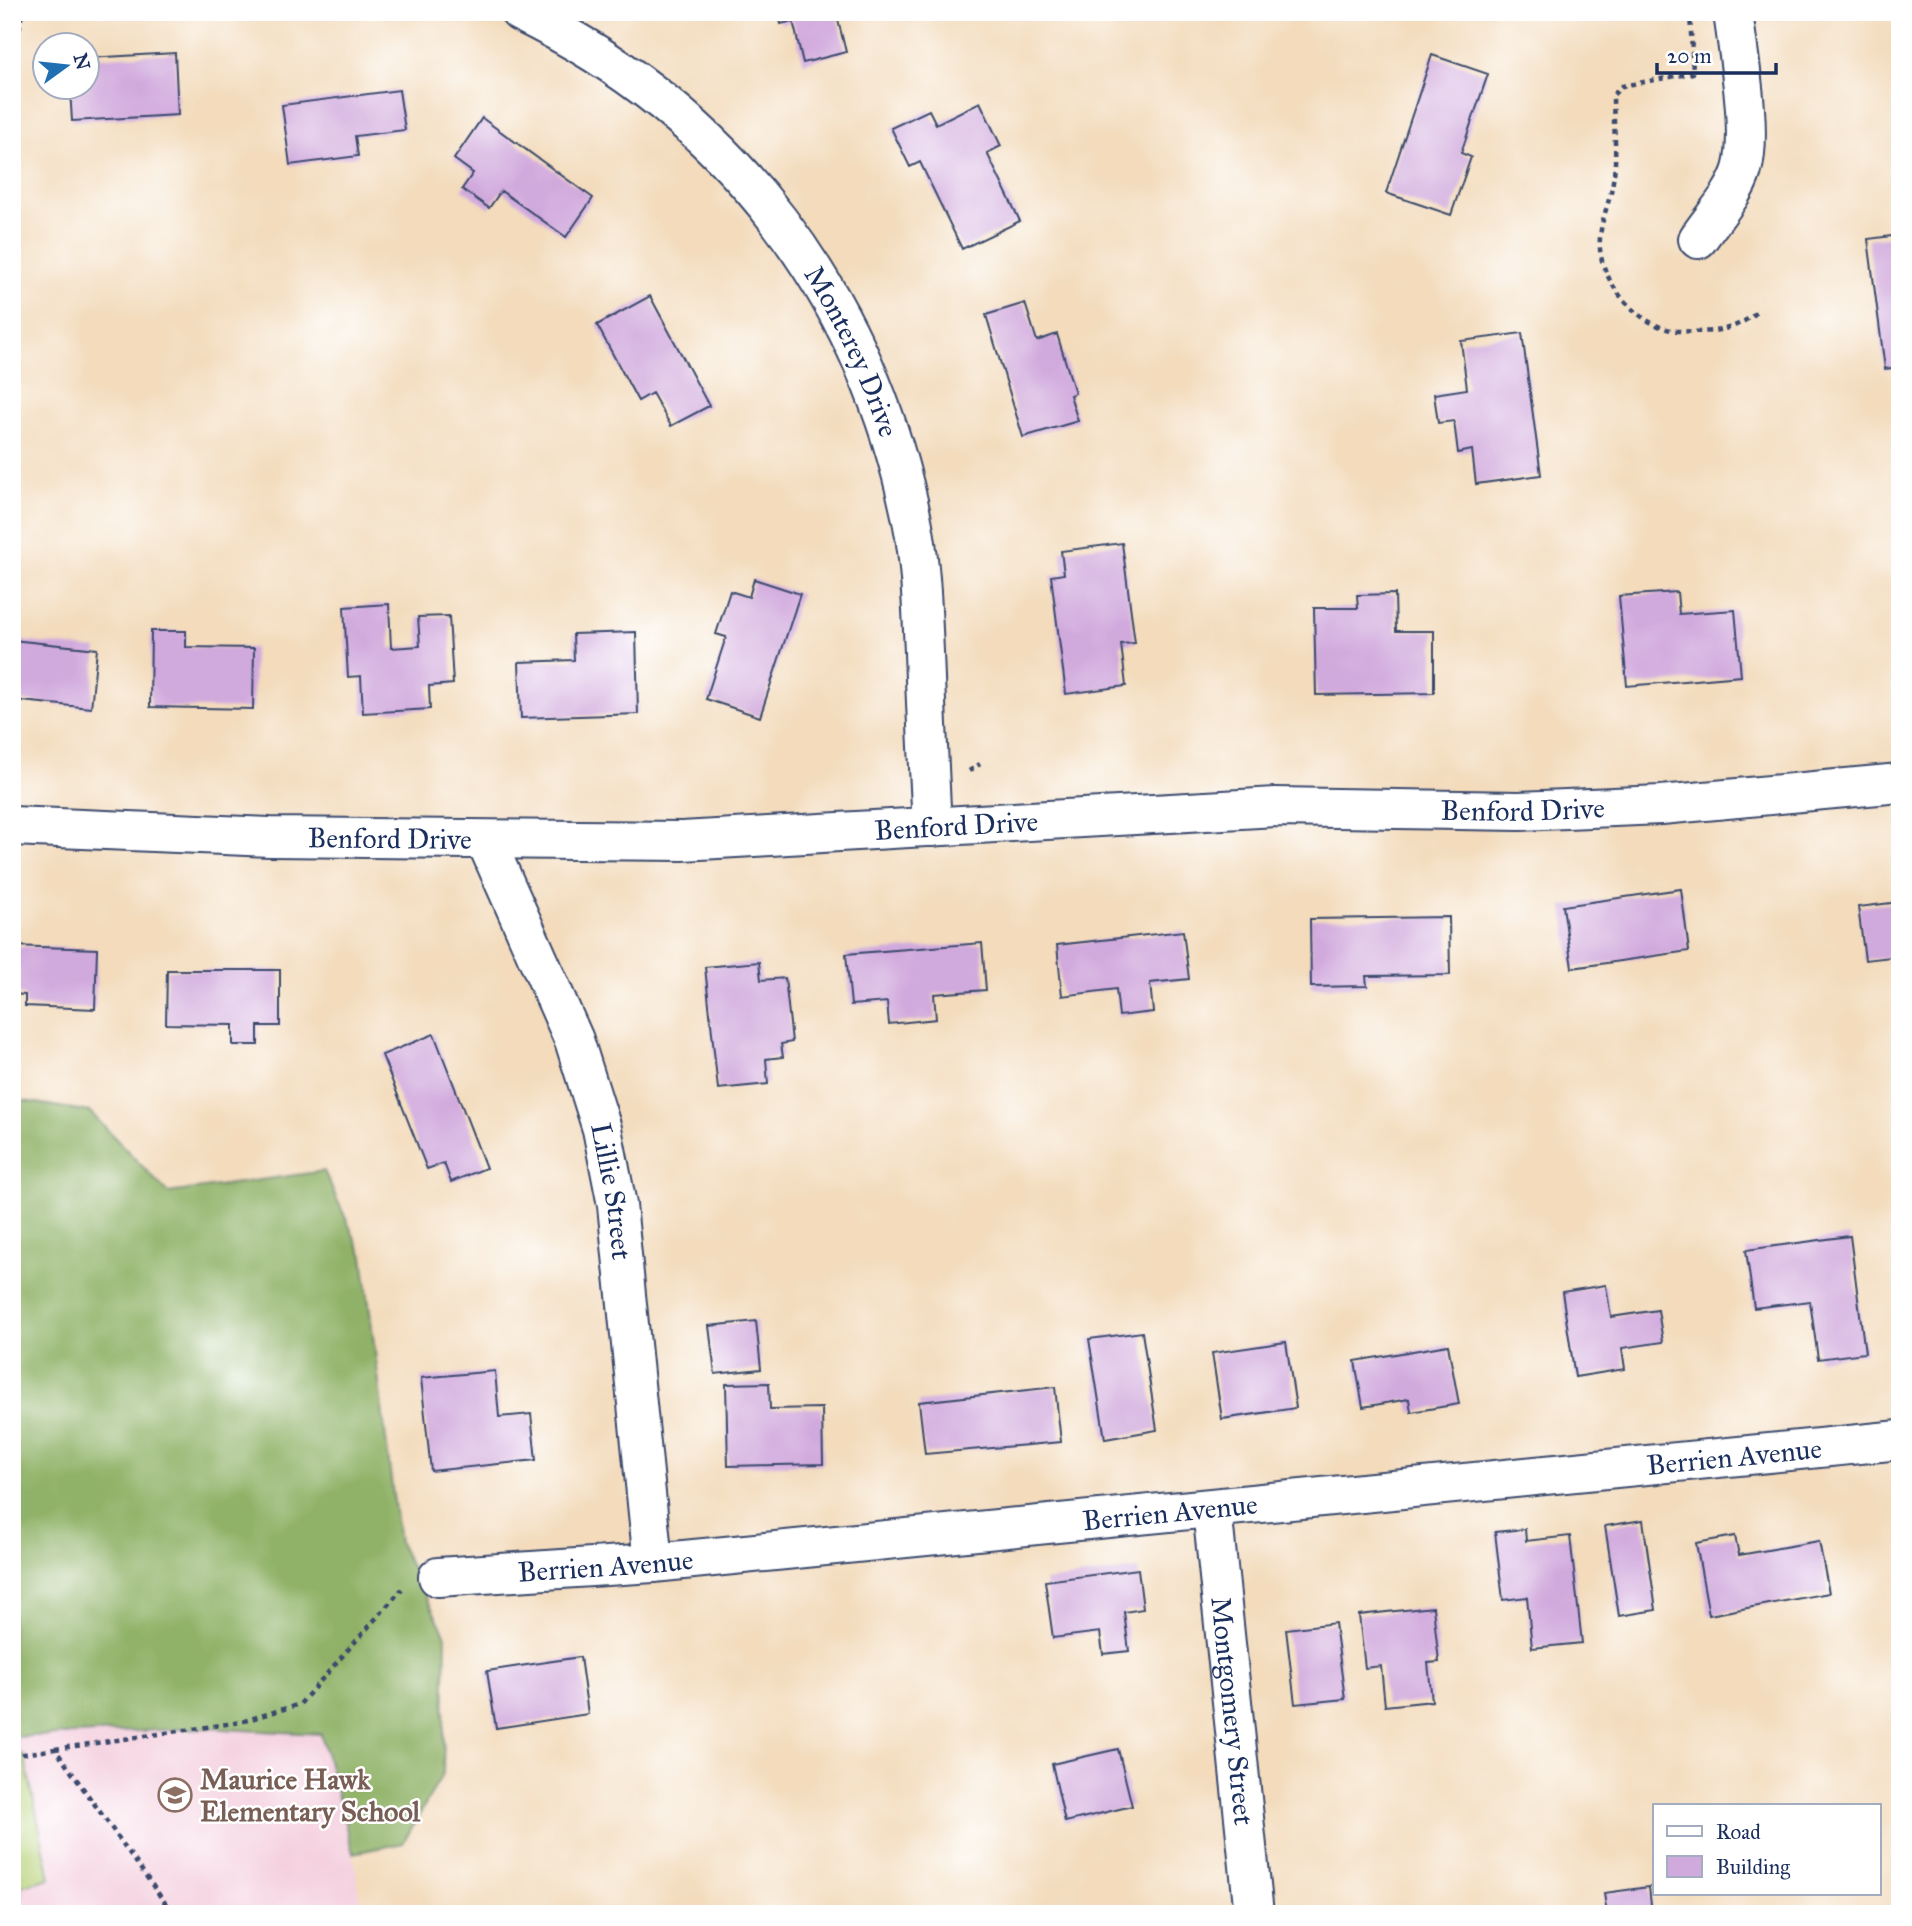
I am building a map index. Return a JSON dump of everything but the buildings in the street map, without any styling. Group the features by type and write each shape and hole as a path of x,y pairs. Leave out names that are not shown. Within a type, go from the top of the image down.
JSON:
{"street":[{"name":"Monterey Drive","path":"520,12 568,22 689,122 749,182 794,239 833,300 866,365 894,444 913,527 920,581 932,827"},
{"path":"1698,239 1739,177 1744,158 1741,90 1733,12"},
{"name":"Benford Drive","path":"12,826 270,837 682,841 1276,807 1519,811 1661,805 1900,783"},
{"name":"Lillie Street","path":"486,841 574,1040 602,1129 617,1205 653,1563"},
{"name":"Berrien Avenue","path":"438,1577 653,1563 1900,1440"},
{"name":"Montgomery Street","path":"1212,1509 1254,1914"}],"path":[{"path":"12,79 22,12"},
{"path":"1690,12 1693,73 1622,86 1613,95 1614,181 1603,214 1600,251 1615,289 1637,316 1673,331 1710,333 1741,326 1756,313"},
{"path":"12,1756 242,1722 300,1704 408,1583 438,1577"},
{"path":"55,1749 173,1914"}],"shaded area":[{"name":"Maurice Hawk Elementary School","path":"204,1728 321,1734 353,1853 363,1914 12,1914 12,1737"}],"green space":[{"path":"12,1099 90,1112 168,1193 324,1171 363,1256 399,1543 446,1636 443,1773 403,1843 353,1853 321,1734 203,1728 12,1737"},
{"path":"24,1754 50,1878 21,1886 21,1914 12,1914 12,1756"}],"place":[{"name":"Maurice Hawk Elementary School","path":"175,1795"}]}
